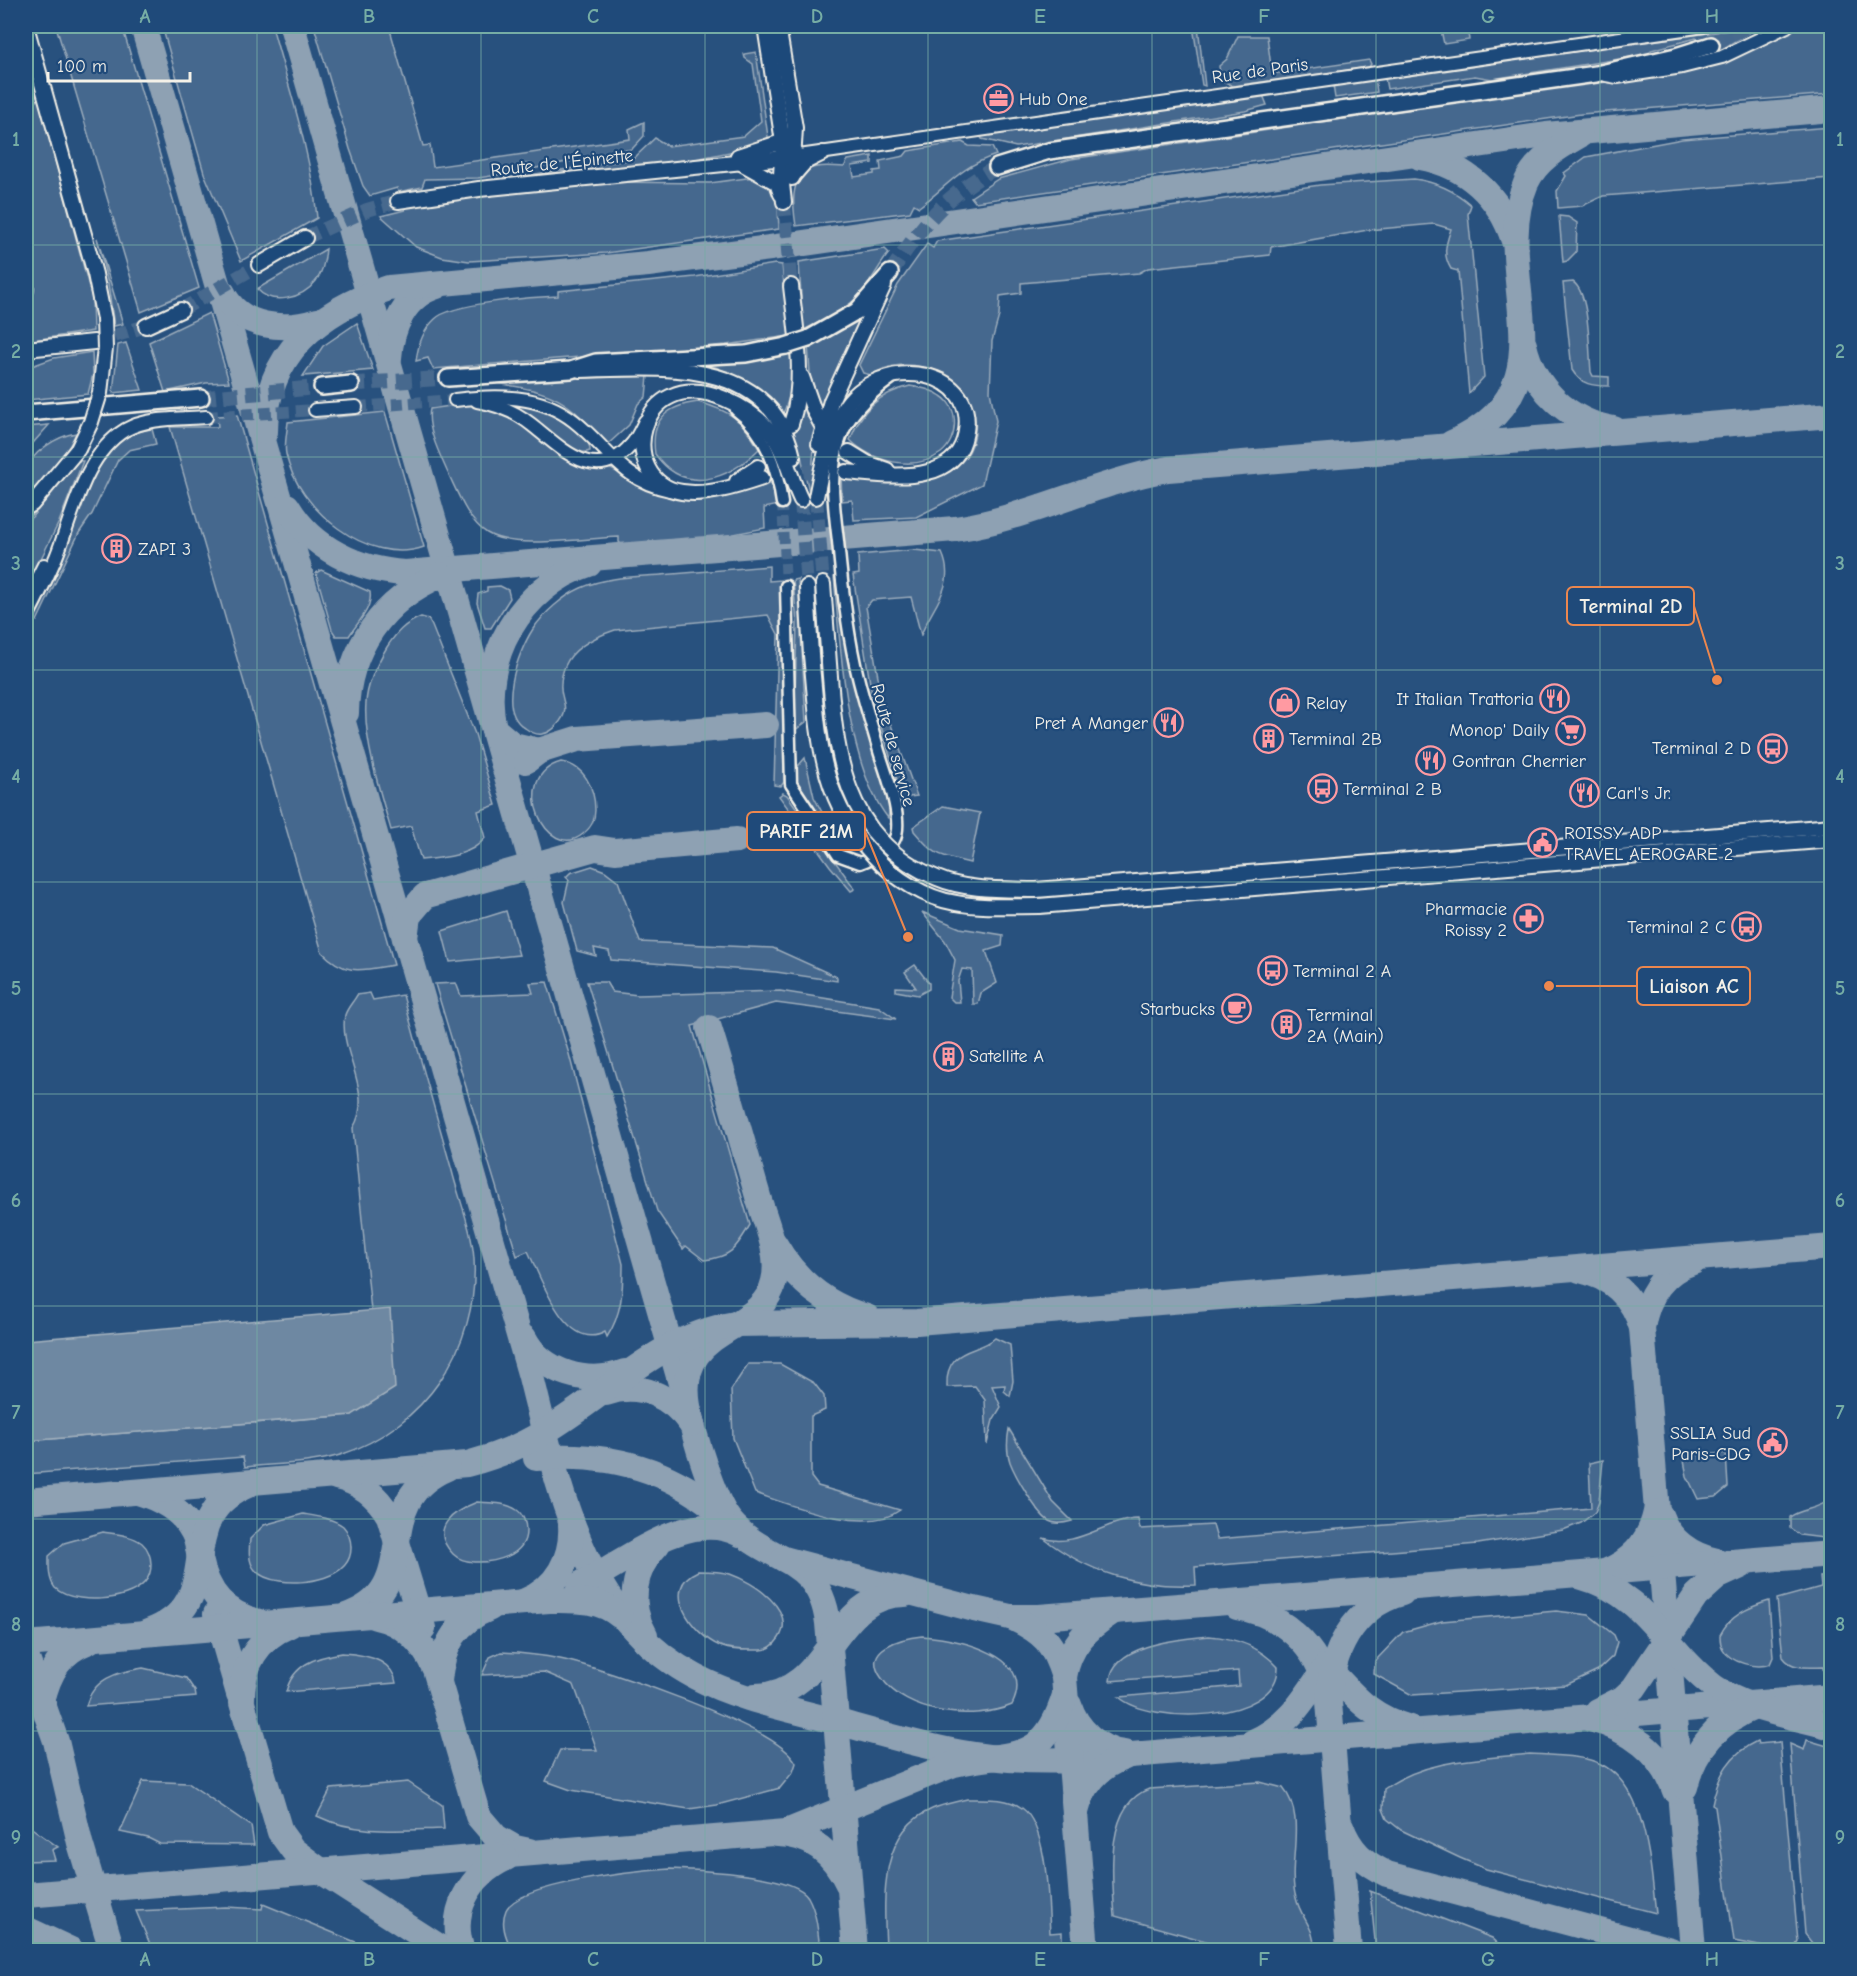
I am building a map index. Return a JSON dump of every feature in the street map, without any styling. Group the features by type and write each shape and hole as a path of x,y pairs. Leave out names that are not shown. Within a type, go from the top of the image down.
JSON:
{"main road":[{"path":"26,26 95,274 104,319 99,345 100,393 92,422 78,449 39,496 26,508"},
{"path":"765,26 790,140"},
{"path":"778,26 790,140 789,157 781,175 783,202"},
{"path":"997,167 1049,151 1596,74 1676,56 1711,45"},
{"name":"Route de l'Épinette","path":"735,164 738,156 790,140"},
{"name":"Rue de Paris","path":"783,202 792,178 806,162 822,153"},
{"name":"Route de l'Épinette","path":"398,201 479,189 789,157"},
{"name":"Rue de Paris","path":"789,157 792,178"},
{"path":"735,164 777,183 783,202"},
{"path":"259,265 305,238"},
{"path":"571,370 596,362 792,350 857,311 890,273"},
{"path":"846,472 926,473 953,460 962,445 967,429 966,414 959,398 943,382 924,374 899,373 878,378 857,393 843,409 827,447 816,497 818,448 831,401 855,344 890,273"},
{"path":"26,281 26,290"},
{"path":"790,424 797,400 792,350 791,286"},
{"path":"146,326 181,310"},
{"path":"26,349 99,345"},
{"path":"792,350 805,389 821,424"},
{"path":"448,378 571,370 690,369 724,378 749,392 769,410 782,429 791,450 801,500 784,453 771,433 741,406 714,394 677,394 659,403 646,420 642,452 648,466 667,487 680,492 697,493 720,489 760,473"},
{"path":"322,387 351,384"},
{"path":"26,413 201,398"},
{"path":"849,452 867,463 907,473"},
{"path":"824,584 834,726 842,767 852,800 872,831 902,859 938,879 984,889 1036,890 1832,826"},
{"path":"807,587 818,731 825,771 837,807 857,838 887,870 907,884 954,903 1039,906 1832,840"}],"street":[{"name":"Rue de Paris","path":"789,157 1704,26"},
{"path":"1596,74 1617,76 1682,68 1722,57 1787,26"},
{"name":"Route de service","path":"786,586 791,784 838,855 860,863 873,858 894,840 896,826 894,800 857,675 842,581 833,497 834,465 841,436 854,413 871,393 899,373"},
{"path":"714,394 753,425 763,439 778,477 782,503"},
{"path":"646,420 632,445 611,459 596,462 575,458 558,449 531,425 513,413 480,402 455,400 513,397 552,409 573,421 611,459 642,480 658,488 680,492"},
{"path":"315,410 356,407"},
{"path":"26,600 107,443 144,422 206,417"},
{"path":"26,619 57,555 70,517"}],"shaded area":[{"path":"56,26 122,26 199,288 141,312"},
{"path":"162,26 272,26 305,145 317,218 241,261 204,173"},
{"path":"314,26 389,26 423,146 430,145 433,167 630,139 629,129 644,122 644,136 632,149 531,169 530,164 524,164 524,171 478,178 425,179 422,187 398,192 397,188 370,196 363,186 350,149"},
{"path":"1193,26 1198,26 1205,86 1202,85"},
{"path":"1467,26 1469,40 1444,44 1441,30"},
{"path":"1759,26 1721,50 1696,38 1651,50 1651,54 1492,79 1475,76 1387,89 1385,78"},
{"path":"1804,26 1831,26 1831,94 1581,114 975,202 971,197 998,179 1071,159 1488,96 1690,70 1734,56"},
{"path":"1238,36 1267,36 1272,74 1369,60 1371,64 1369,67 1233,86 1221,80 1219,66 1227,59"},
{"path":"26,52 92,298 93,331 26,341"},
{"path":"756,52 769,144 666,165 529,175 633,159 655,138 668,146 744,136 761,121 753,64 745,58 744,54"},
{"path":"1375,78 1377,92 1335,98 1333,85"},
{"path":"1263,95 1267,105 1245,111 1016,147 982,139 980,135"},
{"path":"1831,127 1831,178 1603,196 1582,206 1558,208 1557,191 1566,176 1564,173 1586,157 1682,139"},
{"path":"962,142 969,146 992,147 996,155 972,165 919,207 914,204 910,212 796,226 794,194 799,179 810,169 823,166 844,167 848,160 872,156 872,163 852,166 854,177 874,174 874,171 881,170 880,161 904,156 908,151"},
{"path":"754,177 773,187 778,209 779,229 606,253 469,261 442,257 416,247 381,216 405,210 404,206 429,199 605,182 710,183"},
{"path":"1414,179 1445,187 1471,205 1468,214 1484,377 1469,393 1458,271 1451,269 1446,254 1446,244 1451,229 1434,224 1368,230 1271,247 1270,255 1148,268 1139,273 1021,283 1021,293 1000,296 999,316 992,341 990,392 996,421 982,484 916,517 854,520 852,500 842,501 841,475 928,479 949,472 964,459 973,442 975,423 971,405 961,388 945,375 923,367 902,365 883,369 871,375 863,373 859,365 898,285 927,244 933,248 937,241 1320,185"},
{"path":"1559,216 1568,217 1577,223 1576,252 1563,262"},
{"path":"97,238 123,324 114,326 108,284"},
{"path":"326,249 323,266 316,281 303,292 279,299 263,294 257,289"},
{"path":"885,249 889,253 868,284 852,302 837,313 803,330 799,262"},
{"path":"775,264 782,265 789,336 726,345 433,369 428,358 416,361 422,338 431,323 444,313 458,309 494,302 558,296 558,291 695,277"},
{"path":"1573,282 1579,288 1586,310 1591,372 1593,376 1609,377 1609,386 1583,382 1572,370 1563,283"},
{"path":"868,307 824,412 811,387 808,345"},
{"path":"209,313 229,382 206,383 165,392 149,342"},
{"path":"357,323 373,370 303,376 323,346"},
{"path":"126,343 142,390 113,393 118,345"},
{"path":"790,350 790,391 782,415 765,397 747,383 704,363"},
{"path":"92,352 93,374 88,394 26,400 26,368 54,358"},
{"path":"648,376 646,397 638,404 629,425 607,445 581,417 559,400 533,390 495,383 495,381"},
{"path":"910,386 937,394 947,401 951,408 954,416 953,432 947,447 941,453 918,462 893,462 870,454 850,440 860,420 872,404 889,393"},
{"path":"804,398 819,427 815,436 810,496 801,456 791,429"},
{"path":"499,400 528,403 555,415 583,436 590,451 582,452 565,446 529,415"},
{"path":"698,402 719,409 741,423 759,449 734,469 707,479 693,479 680,475 667,467 655,454 655,432 663,417 677,407"},
{"path":"464,404 489,408 517,419 569,461 609,468 657,492 678,497 721,495 775,482 779,505 764,508 765,528 631,554 619,542 619,537 531,542 499,538 487,533 468,513 437,449 432,432 430,409"},
{"path":"385,412 424,547 402,551 380,548 359,541 338,528 304,494 293,474 286,454 288,422"},
{"path":"237,415 394,965 355,970 339,965 322,952 170,427 218,427 217,416"},
{"path":"49,425 26,451 26,427"},
{"path":"152,429 156,444 129,450 118,460 92,514 79,533 37,621 32,620 99,464 121,439 143,430"},
{"path":"76,433 60,464 26,501 25,475 33,458 53,441"},
{"path":"78,461 83,461 59,522 26,589 26,521 32,517"},
{"path":"914,550 942,553 947,576 941,596 921,635 911,597 872,600 866,607 882,700 917,796 909,797 901,793 872,696 853,575 859,574 858,555"},
{"path":"769,566 769,581 781,580 784,782 781,786 774,785 778,634 768,615 615,630 601,635 574,653 565,666 561,690 565,709 556,727 546,733 537,734 516,720 512,709 512,681 521,652 533,629 543,617 574,591 590,584 620,578"},
{"path":"321,570 370,592 367,610 349,636 336,636 332,630 316,573"},
{"path":"834,577 838,577 851,663 890,809 888,818 874,795 854,736 843,669"},
{"path":"798,579 806,722 794,731 797,623 793,580"},
{"path":"500,586 508,590 510,598 491,628 485,628 477,603 478,594 487,591 487,587"},
{"path":"421,617 428,619 432,626 475,734 496,805 478,811 485,838 479,844 456,855 421,860 411,826 391,830 367,733 366,703 374,674 394,637 410,622"},
{"path":"805,758 814,797 841,848 801,795 794,771"},
{"path":"561,762 576,768 587,779 593,794 595,810 591,826 583,834 570,840 557,838 546,828 538,815 535,799 537,784 545,771"},
{"path":"783,793 787,795 855,889 851,891 830,866 779,796"},
{"path":"943,806 980,813 970,863 938,854 914,831 913,827"},
{"path":"592,866 605,871 618,881 640,942 773,948 837,977 837,981 776,972 611,960 609,951 594,948 596,956 577,951 564,902 569,880 566,877 570,873"},
{"path":"506,911 519,955 450,962 442,931"},
{"path":"922,912 960,928 1003,935 1002,946 986,951 997,983 981,993 978,1004 973,1004 972,970 962,969 958,981 960,1002 954,1002 949,997 955,960 945,941"},
{"path":"915,965 929,983 929,989 918,995 896,991 896,987 916,988 905,972"},
{"path":"547,982 569,1054 623,1264 619,1311 607,1337 605,1332 591,1336 578,1332 567,1323 547,1293 528,1251 517,1256 435,984 456,983 461,996 533,993 530,983"},
{"path":"587,982 606,982 612,992 638,995 780,991 879,1007 896,1019 776,1003 692,1026 750,1225 741,1240 727,1254 704,1260 686,1246 683,1249 657,1211"},
{"path":"370,993 373,1000 403,995 473,1248 473,1292 467,1323 456,1353 440,1380 421,1405 397,1426 370,1442 329,1458 245,1467 243,1457 26,1474 26,1441 352,1415 390,1310 371,1311 353,1128 359,1114 360,1100 344,1029 346,1012 357,995"},
{"path":"390,1309 395,1388 352,1415 26,1441 26,1340"},
{"path":"995,1338 1010,1345 1013,1381 1010,1396 1004,1391 1005,1385 992,1386 1001,1407 993,1420 987,1444 985,1400 975,1386 947,1387 951,1364 964,1353"},
{"path":"748,1364 780,1364 814,1383 824,1396 825,1410 811,1416 811,1477 818,1486 900,1510 885,1517 868,1520 849,1519 808,1511 755,1493 733,1438 731,1390"},
{"path":"1009,1429 1053,1502 1072,1521 1058,1523 1049,1521 1033,1503 1010,1462 1007,1446"},
{"path":"1726,1453 1728,1487 1716,1497 1698,1499 1687,1476 1683,1456"},
{"path":"1603,1460 1599,1502 1595,1512 1581,1523 1563,1530 1478,1544 1195,1567 1196,1585 1154,1584 1115,1576 1078,1561 1043,1538 1067,1540 1114,1524 1138,1519 1140,1529 1213,1525 1217,1539 1591,1508 1589,1463"},
{"path":"1831,1499 1831,1539 1800,1535 1790,1528 1790,1517 1820,1506"},
{"path":"477,1502 498,1503 517,1510 521,1514 526,1530 525,1539 515,1552 500,1559 474,1562 458,1558 446,1545 443,1536 447,1522 460,1510"},
{"path":"303,1514 329,1519 345,1528 351,1547 349,1558 344,1566 335,1573 301,1582 274,1580 257,1572 250,1559 250,1539 264,1525"},
{"path":"103,1532 138,1540 144,1545 149,1553 151,1564 149,1575 144,1583 125,1594 101,1599 77,1598 57,1590 50,1577 49,1556 64,1543"},
{"path":"698,1571 730,1574 750,1583 770,1598 782,1617 783,1628 776,1642 764,1650 730,1649 709,1640 699,1632 690,1621 680,1599 681,1588 687,1579"},
{"path":"1831,1576 1831,1677 1824,1677 1823,1667 1796,1666 1783,1657 1777,1599 1821,1587 1820,1577"},
{"path":"1769,1601 1773,1657 1770,1664 1758,1666 1744,1664 1731,1658 1721,1645 1720,1635 1724,1628 1740,1613"},
{"path":"1556,1611 1589,1615 1614,1635 1617,1642 1613,1656 1598,1670 1566,1685 1412,1695 1374,1674 1375,1661 1403,1632 1442,1621"},
{"path":"922,1636 973,1646 1004,1662 1014,1674 1017,1688 1012,1705 979,1713 942,1711 923,1707 892,1690 881,1677 876,1667 876,1659 880,1652 895,1642"},
{"path":"1209,1636 1238,1641 1255,1648 1278,1667 1272,1686 1258,1700 1236,1709 1210,1714 1183,1715 1157,1712 1135,1706 1119,1697 1239,1686 1238,1671 1110,1681 1114,1669 1122,1659 1135,1651 1165,1642"},
{"path":"501,1652 560,1659 649,1686 688,1701 758,1733 783,1749 796,1763 793,1772 780,1788 717,1805 689,1809 571,1790 546,1781 560,1750 597,1750 574,1685 544,1672 482,1675 490,1657"},
{"path":"342,1653 367,1656 383,1663 394,1675 396,1683 286,1692 289,1682 300,1668 323,1657"},
{"path":"143,1668 186,1678 195,1691 196,1697 86,1706 94,1689 107,1678"},
{"path":"1807,1740 1831,1747 1831,1946 1815,1947 1805,1934 1790,1744 1804,1750"},
{"path":"1757,1741 1758,1744 1780,1742 1798,1942 1793,1950 1779,1950 1734,1941 1715,1807 1712,1805 1721,1775 1726,1767 1739,1752"},
{"path":"1530,1754 1590,1760 1609,1769 1624,1783 1634,1802 1648,1847 1656,1913 1486,1869 1401,1830 1387,1819 1383,1809 1384,1789 1400,1779 1435,1766 1454,1762"},
{"path":"143,1781 188,1783 251,1826 254,1845 160,1844 148,1838 120,1832"},
{"path":"408,1782 442,1805 444,1829 363,1829 317,1816 331,1789"},
{"path":"1260,1782 1283,1788 1290,1800 1295,1827 1293,1870 1296,1898 1310,1929 1314,1950 1238,1950 1115,1916 1114,1844 1124,1810 1134,1797 1149,1789"},
{"path":"967,1799 996,1799 1010,1802 1022,1808 1031,1818 1042,1848 1045,1866 1050,1933 1062,1932 1062,1950 877,1950 876,1948 886,1948 885,1889 893,1850 902,1834 914,1820 932,1809"},
{"path":"26,1824 58,1847 52,1850 55,1860 26,1861"},
{"path":"670,1869 765,1878 799,1889 808,1897 813,1910 820,1950 512,1950 506,1936 504,1915 516,1901 533,1892 582,1880"},
{"path":"1370,1891 1492,1938 1505,1950 1376,1950"},
{"path":"263,1904 375,1950 158,1950 150,1944 136,1911 226,1907 262,1909"}],"taxiway":[{"path":"143,26 566,1506 582,1547 602,1586 626,1621 658,1652 696,1677 730,1692 925,1745 1008,1759 1070,1760 1832,1697"},
{"path":"292,26 688,1408"},
{"path":"265,432 267,404 275,380 286,358 301,339 319,323 341,309 389,288 648,264 770,248 1546,135 1832,109"},
{"path":"1452,443 1490,420 1512,392 1521,361 1522,326 1516,254 1517,218 1526,183 1542,161 1556,149 1580,135"},
{"path":"1420,157 1452,167 1479,185 1500,210 1514,241"},
{"path":"389,358 393,335 402,314 416,297 437,286"},
{"path":"223,293 240,314 265,324 292,326 317,321"},
{"path":"1524,345 1536,376 1556,401 1582,419 1614,429"},
{"path":"287,506 309,534 338,554 370,567 405,573 955,529 1009,517 1114,482 1168,469 1832,415"},
{"path":"539,751 513,745 494,729 491,703 493,677 499,652 510,628 525,607 543,589 589,564"},
{"path":"346,713 353,668 372,629 402,598 420,585 441,575"},
{"path":"526,761 539,751 577,739 766,725"},
{"path":"405,938 408,916 425,896 595,848 615,851 737,840"},
{"path":"709,1028 771,1237 776,1270 766,1299 754,1312 706,1345 694,1360 687,1379 688,1406 711,1483 730,1521 744,1535 803,1572 814,1584 823,1600 828,1623 855,1950"},
{"path":"774,1243 792,1269 813,1290 839,1306 867,1317"},
{"path":"26,1501 467,1464 507,1451 535,1437 635,1369 682,1341 735,1324 917,1322 1832,1247"},
{"path":"1642,1328 1648,1306 1658,1287 1673,1272 1693,1262"},
{"path":"1580,1270 1602,1278 1620,1290 1633,1306 1642,1328 1693,1950"},
{"path":"524,1338 542,1360 567,1373 596,1378 625,1372"},
{"path":"606,1393 631,1389 654,1393 674,1406 691,1424"},
{"path":"536,1458 587,1458 635,1466 680,1485 702,1498 722,1514"},
{"path":"346,1616 371,1603 385,1586 393,1566 400,1523 408,1502 422,1483 447,1468"},
{"path":"336,1477 353,1482 367,1490 389,1516 423,1628"},
{"path":"148,1632 173,1618 188,1601 210,1518 224,1500 248,1485"},
{"path":"138,1492 163,1502 183,1517 195,1535 203,1571 213,1592 227,1608 236,1614 259,1622"},
{"path":"1607,1571 1625,1561 1639,1548 1650,1531 1656,1512"},
{"path":"1660,1515 1669,1532 1682,1546 1707,1559 1717,1561"},
{"path":"525,1601 546,1588 561,1570 569,1549 571,1525"},
{"path":"579,1585 637,1552 679,1532 700,1527 720,1527 740,1534"},
{"path":"645,1635 636,1612 635,1588 642,1565 657,1545"},
{"path":"784,1559 974,1609 1010,1617 1039,1617 1832,1554"},
{"path":"1598,1711 1622,1699 1634,1688 1696,1596 1717,1577 1741,1566"},
{"path":"1582,1577 1604,1585 1623,1596 1654,1624 1697,1672 1727,1695 1771,1712 1832,1727"},
{"path":"1349,1950 1329,1702 1330,1684 1339,1650 1357,1621 1370,1609 1402,1593"},
{"path":"755,1696 780,1691 800,1680 861,1610 880,1598 905,1594"},
{"path":"26,1644 549,1600 577,1600 595,1603 620,1616"},
{"path":"1237,1607 1268,1616 1296,1635 1316,1660 1327,1691"},
{"path":"439,1681 443,1657 453,1636 468,1620 490,1608"},
{"path":"1064,1677 1070,1656 1080,1639 1112,1612"},
{"path":"216,1614 239,1694"},
{"path":"376,1617 396,1624 412,1635 430,1659 435,1669 478,1816 496,1837 515,1848 529,1851"},
{"path":"1013,1618 1033,1629 1046,1640 1056,1656 1064,1677 1086,1950"},
{"path":"290,1625 278,1631 260,1646 248,1666 242,1690 242,1703 280,1832 293,1850 321,1871 444,1950"},
{"path":"42,1701 48,1681 57,1664 70,1651 89,1641"},
{"path":"26,1656 56,1741 80,1843 112,1950"},
{"path":"1324,1664 1362,1703 1382,1717 1410,1728"},
{"path":"1253,1742 1277,1728 1287,1719 1328,1664"},
{"path":"26,1895 786,1832 954,1764 1009,1755 1036,1745 1047,1734 1065,1695"},
{"path":"1069,1705 1077,1722 1090,1737 1106,1748 1124,1753"},
{"path":"1685,1787 1695,1760 1710,1737 1731,1719 1757,1706"},
{"path":"1590,1719 1618,1729 1642,1744 1662,1765 1675,1791"},
{"path":"1076,1812 1093,1778 1107,1765 1125,1757"},
{"path":"1341,1826 1353,1849 1371,1865 1387,1874 1671,1950"},
{"path":"777,1834 800,1838 820,1848 836,1864 848,1884"},
{"path":"462,1950 458,1936 458,1922 465,1896 482,1874 506,1858"},
{"path":"26,1929 71,1950"}],"tunnel":[{"path":"1711,45 1747,26"},
{"path":"890,273 936,212 962,189 997,167"},
{"path":"305,238 367,210 398,201"},
{"path":"784,202 791,286"},
{"path":"181,310 259,265"},
{"path":"94,342 146,326"},
{"path":"351,384 448,378"},
{"path":"201,398 322,387"},
{"path":"356,407 455,400"},
{"path":"206,417 315,410"},
{"path":"762,478 784,473 832,470"},
{"path":"816,497 823,584"},
{"path":"801,500 807,587"},
{"path":"782,503 786,586"}],"place":[{"name":"Hub One","path":"998,99"},
{"name":"ZAPI 3","path":"117,549"},
{"name":"Terminal 2D","path":"1717,680"},
{"name":"It Italian Trattoria","path":"1555,699"},
{"name":"Relay","path":"1285,703"},
{"name":"Pret A Manger","path":"1169,723"},
{"name":"Monop' Daily","path":"1570,730"},
{"name":"Terminal 2B","path":"1268,739"},
{"name":"Terminal 2 D","path":"1772,748"},
{"name":"Gontran Cherrier","path":"1431,761"},
{"name":"Terminal 2 B","path":"1322,789"},
{"name":"Carl's Jr.","path":"1585,793"},
{"name":"ROISSY ADP TRAVEL AEROGARE 2","path":"1543,843"},
{"name":"Pharmacie Roissy 2","path":"1528,919"},
{"name":"Terminal 2 C","path":"1747,927"},
{"name":"PARIF 21M","path":"908,937"},
{"name":"Terminal 2 A","path":"1272,971"},
{"name":"Liaison AC","path":"1549,986"},
{"name":"Starbucks","path":"1236,1009"},
{"name":"Terminal 2A (Main)","path":"1286,1025"},
{"name":"Satellite A","path":"948,1056"},
{"name":"SSLIA Sud Paris-CDG","path":"1772,1443"}]}
